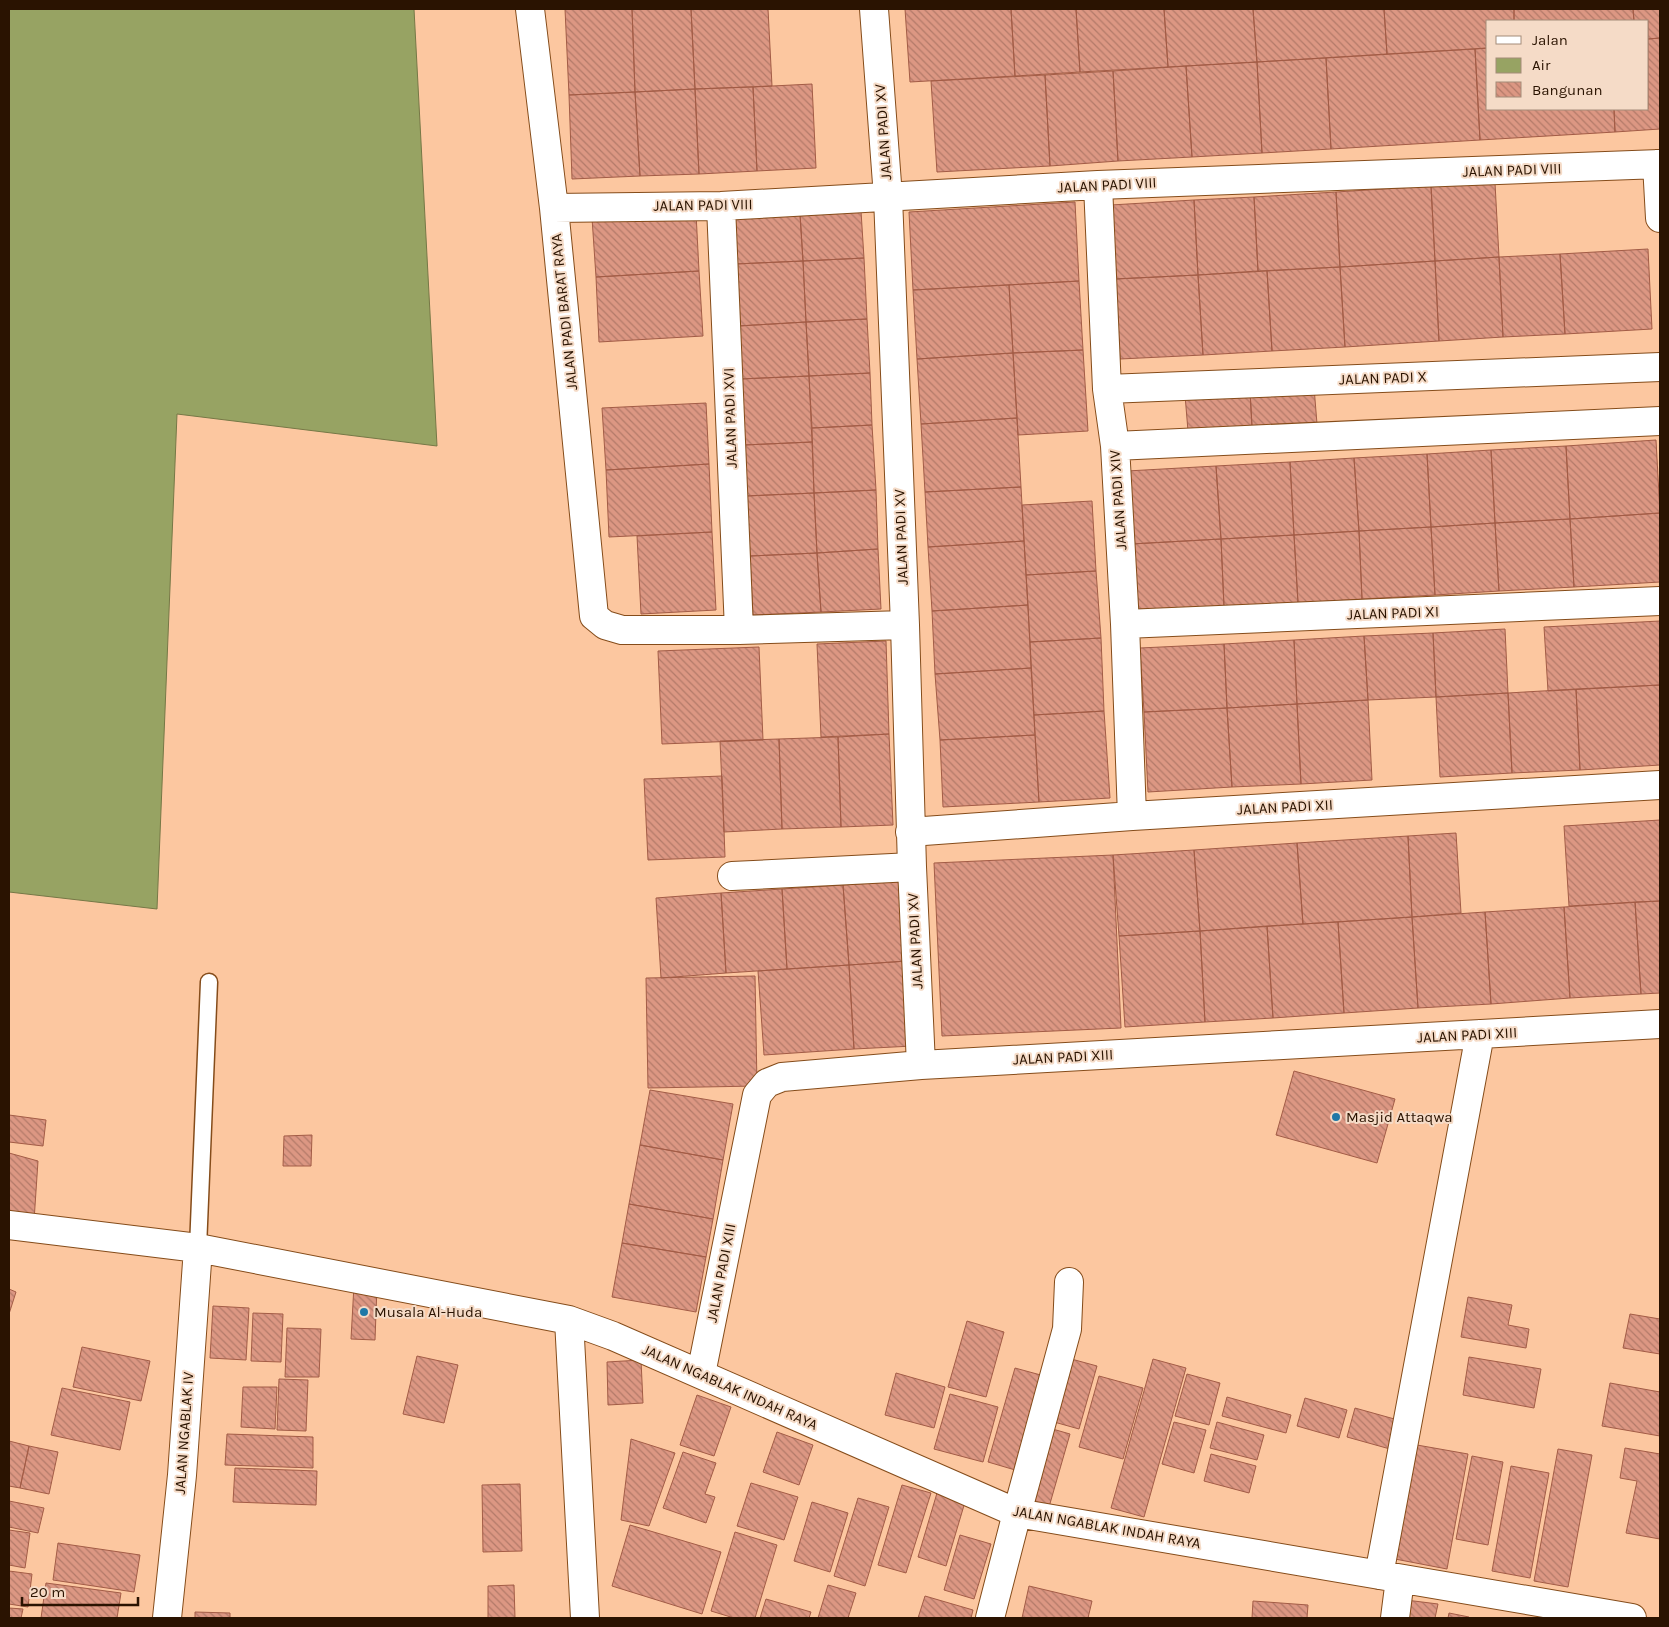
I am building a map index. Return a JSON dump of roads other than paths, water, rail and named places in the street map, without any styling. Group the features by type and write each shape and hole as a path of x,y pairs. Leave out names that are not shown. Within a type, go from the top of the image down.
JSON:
{"street":[{"name":"JALAN PADI BARAT RAYA","path":"530,9 554,208 594,616 606,625 622,630 739,630"},
{"name":"JALAN PADI XV","path":"874,9 888,197 905,625 910,832 921,1065"},
{"name":"JALAN PADI VIII","path":"554,208 721,206 1098,185 1659,164"},
{"path":"1659,164 1660,218"},
{"name":"JALAN PADI XIV","path":"1098,185 1107,389 1115,446 1126,624 1132,816"},
{"name":"JALAN PADI XVI","path":"721,206 739,630"},
{"name":"JALAN PADI X","path":"1107,389 1660,367"},
{"path":"1115,446 1660,421"},
{"name":"JALAN PADI XI","path":"1126,624 1660,601"},
{"path":"739,630 905,625"},
{"name":"JALAN PADI XII","path":"910,832 1132,816 1660,785"},
{"path":"732,876 912,867"},
{"name":"JALAN PADI XIII","path":"700,1374 757,1096 768,1083 782,1077 921,1065 1660,1024"},
{"path":"1395,1618 1390,1577 1480,1034"},
{"name":"JALAN NGABLAK INDAH RAYA","path":"9,1225 198,1248 571,1321 612,1336 1017,1513 1390,1577 1571,1613 1632,1618"},
{"name":"JALAN NGABLAK IV","path":"167,1618 182,1475 198,1248"},
{"path":"990,1618 1067,1329 1069,1282"},
{"path":"571,1321 585,1618"}],"lane":[{"path":"198,1248 209,982"}],"water":[{"path":"9,9 414,9 437,446 177,414 157,909 9,892"}],"place":[{"name":"Masjid Attaqwa","path":"1336,1117"},
{"name":"Musala Al-Huda","path":"364,1312"}]}
